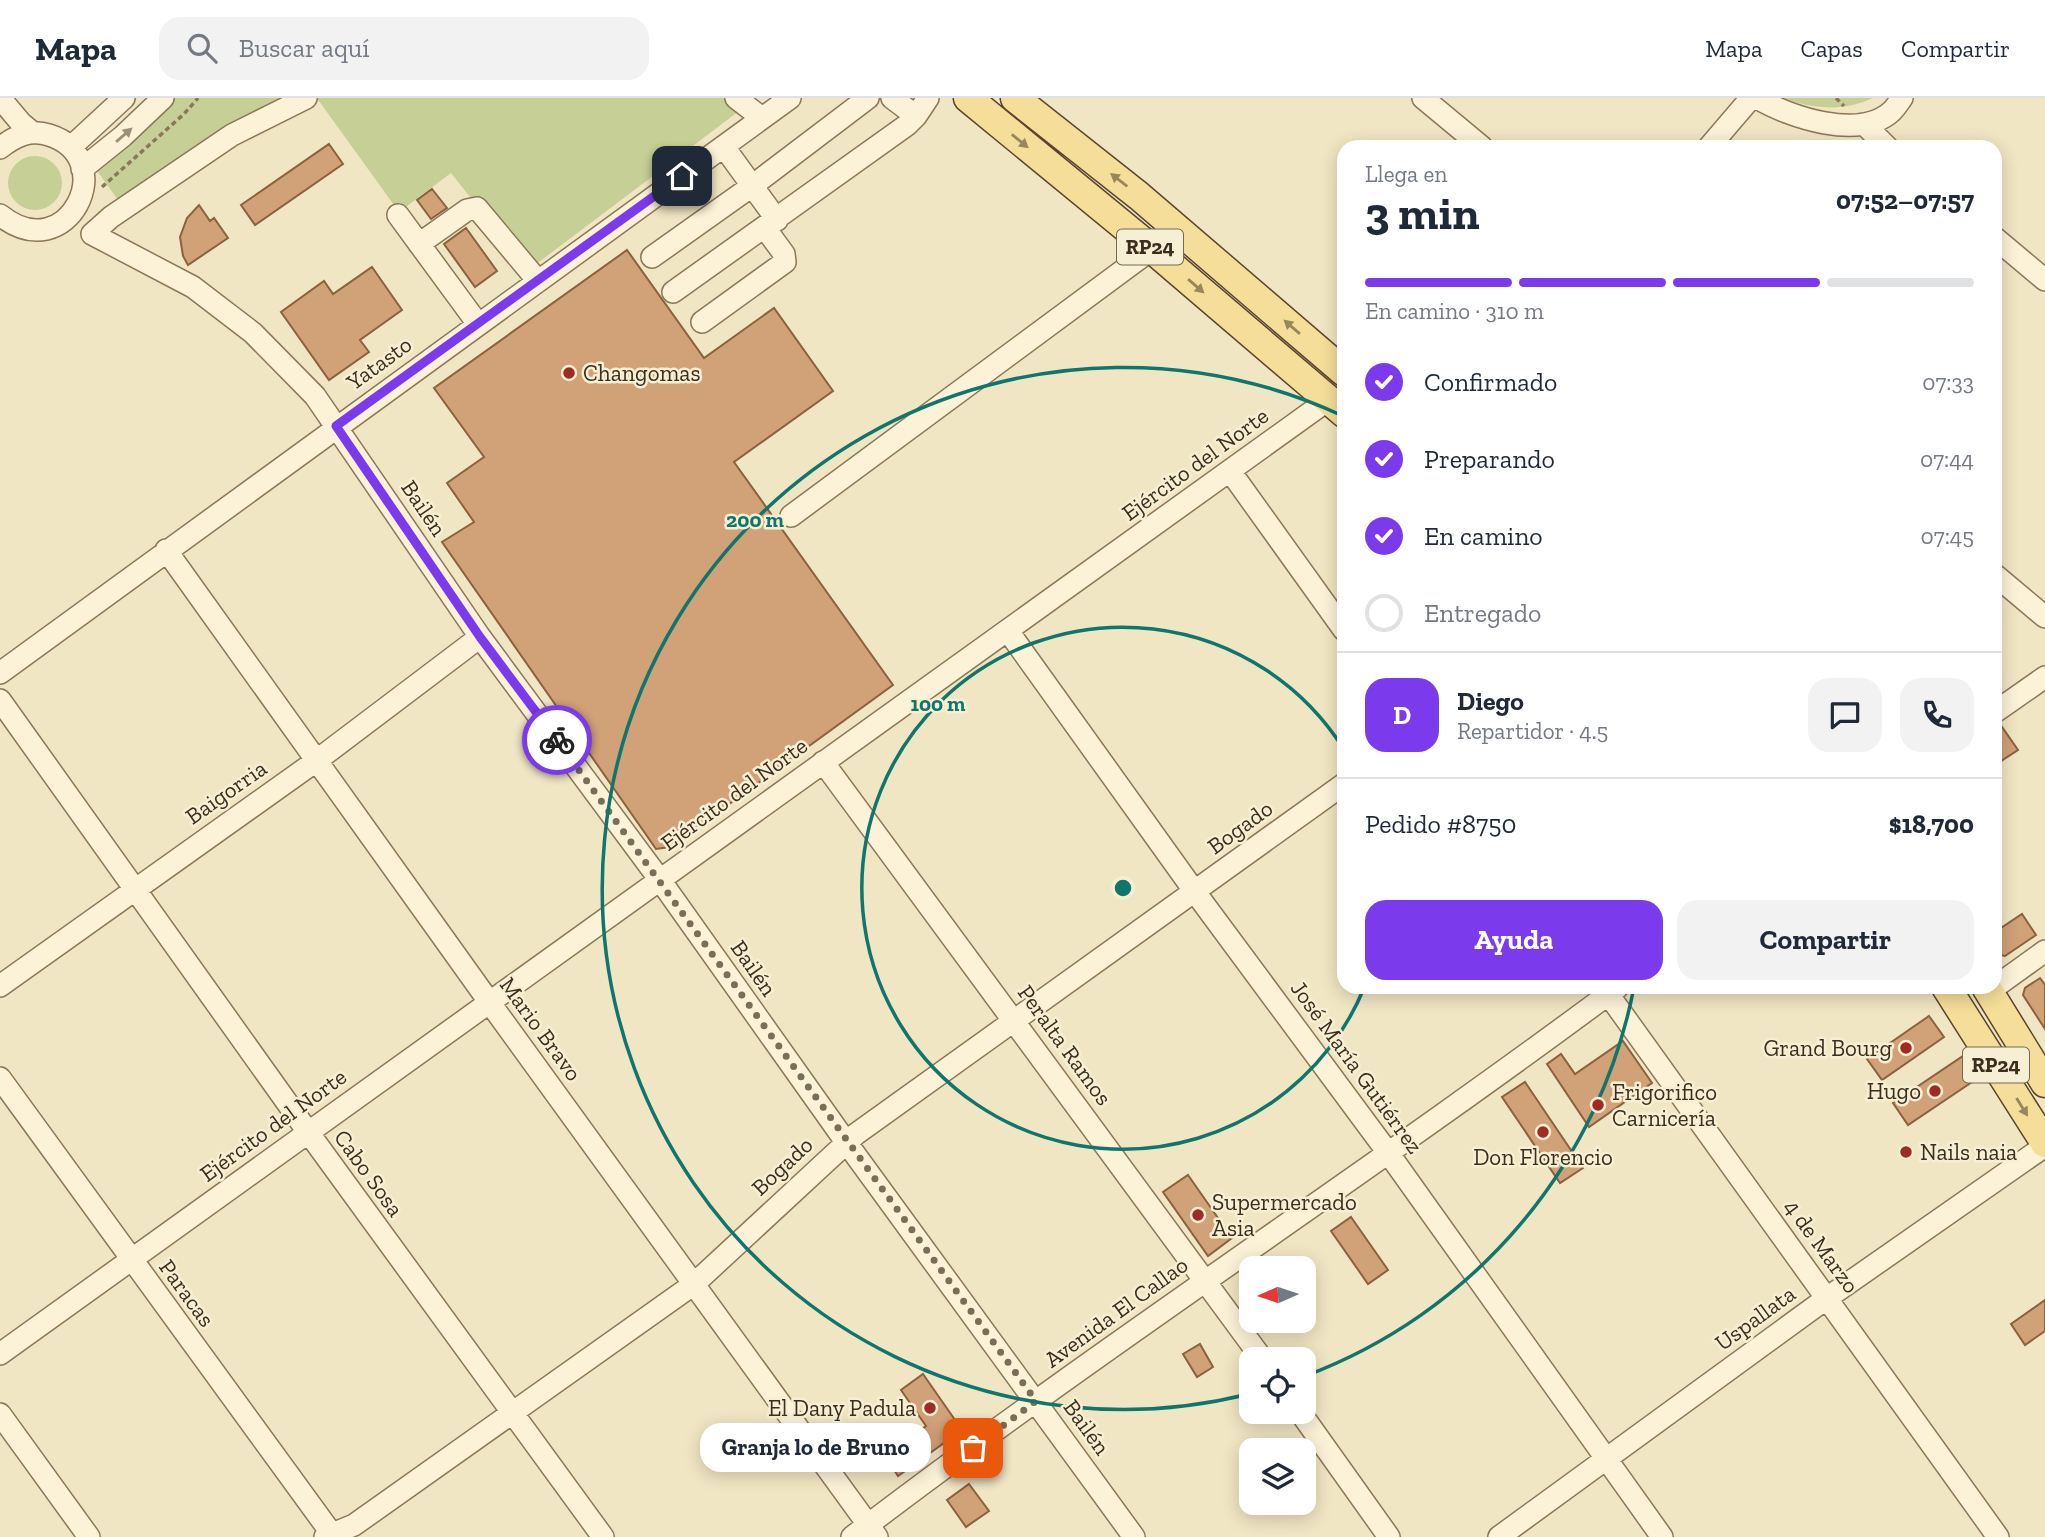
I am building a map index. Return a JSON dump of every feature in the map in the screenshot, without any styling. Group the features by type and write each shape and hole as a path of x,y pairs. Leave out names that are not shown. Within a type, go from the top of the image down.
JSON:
{"main road":[{"name":"RP24","path":"968,98 1152,248 1336,407"},
{"name":"RP24","path":"1015,98 1172,225 1337,366"},
{"name":"RP24","path":"1950,994 2045,1144"},
{"name":"RP24","path":"1994,994 2045,1083"}],"street":[{"path":"0,98 33,133"},
{"path":"71,147 124,98"},
{"path":"82,169 123,136 163,98"},
{"path":"92,234 111,217 232,135 306,98"},
{"path":"736,98 762,118"},
{"name":"Yatasto","path":"0,673 790,98"},
{"path":"652,257 869,98"},
{"path":"892,98 922,107"},
{"path":"1423,98 1474,140"},
{"path":"1715,140 1751,98"},
{"path":"1757,98 1776,109 1823,122 1864,124 1890,113 1902,98"},
{"path":"673,292 771,224 922,107"},
{"path":"1864,124 1880,140"},
{"path":"0,148 22,133 42,133 58,138 71,147 80,161 85,177 83,194 76,209 51,228 34,231 10,223 0,215"},
{"path":"702,322 785,262 771,224 752,186 724,146"},
{"path":"419,244 467,210 477,208 538,281"},
{"path":"398,215 478,324"},
{"name":"Bailén","path":"62,222 74,230 92,234 193,287 253,333 315,396 480,637 660,880 846,1142 1134,1537"},
{"path":"791,516 1152,248 1172,225"},
{"path":"2002,244 2045,280"},
{"name":"Ejército del Norte","path":"0,1354 1230,471 1336,407"},
{"path":"1230,471 1337,619"},
{"name":"Mario Bravo","path":"166,550 489,1003 694,1284 866,1533"},
{"path":"2002,581 2045,617"},
{"name":"José María Gutiérrez","path":"1007,631 1195,892 1389,1154 1662,1537"},
{"name":"Baigorria","path":"0,986 316,761 480,637"},
{"path":"2002,707 2045,677"},
{"name":"Cabo Sosa","path":"0,700 307,1132 603,1537"},
{"name":"Peralta Ramos","path":"823,762 1254,1347"},
{"name":"Bogado","path":"330,1536 355,1525 694,1284 846,1142 1337,789"},
{"path":"2002,980 2045,951"},
{"name":"Avenida El Callao","path":"866,1533 1036,1401 1205,1279 1389,1154 1603,994"},
{"name":"4 de Marzo","path":"1614,994 1998,1537"},
{"name":"Paracas","path":"0,1078 330,1536"},
{"name":"Uspallata","path":"1499,1537 1827,1298 2045,1144"},
{"path":"0,1414 89,1537"},
{"path":"1309,1424 1389,1537"}],"path":[{"path":"99,191 198,98"}],"green space":[{"path":"170,98 755,99 535,265 482,196 474,202 451,173 399,212 319,101 233,146 131,218 95,168"},
{"path":"1783,98 1873,98 1839,107 1817,107"},
{"path":"35,156 54,164 62,183 54,202 35,210 16,202 8,183 16,164"}],"building":[{"path":"329,144 343,164 255,225 241,205"},
{"path":"432,189 447,208 431,219 417,200"},
{"path":"199,205 210,221 214,218 228,238 188,265 183,256 180,237 187,218"},
{"path":"466,228 497,271 475,287 444,244"},
{"path":"627,250 704,358 774,308 833,391 734,462 893,685 670,847 656,849 442,542 474,522 447,483 484,457 434,388"},
{"path":"372,267 402,310 360,340 369,352 329,380 281,312 324,281 333,294"},
{"path":"2002,727 2018,750 2002,760"},
{"path":"2022,914 2036,935 2002,955 2002,927"},
{"path":"2040,978 2045,985 2045,1029 2023,995 2025,988"},
{"name":"Grand Bourg","path":"1929,1016 1944,1037 1882,1080 1867,1059"},
{"name":"Frigorifico Carnicería","path":"1623,1041 1652,1083 1589,1127 1547,1064 1561,1054 1575,1074"},
{"name":"Hugo","path":"1963,1056 1978,1078 1908,1125 1893,1103"},
{"name":"Don Florencio","path":"1525,1082 1583,1168 1560,1183 1502,1097"},
{"name":"Supermercado Asia","path":"1188,1175 1232,1238 1208,1256 1163,1192"},
{"path":"1351,1217 1388,1270 1368,1284 1331,1231"},
{"path":"2045,1300 2045,1331 2025,1345 2011,1324"},
{"path":"1200,1344 1213,1367 1197,1377 1183,1354"},
{"path":"923,1374 962,1430 898,1476 885,1456 926,1426 901,1390"},
{"path":"969,1484 989,1511 966,1527 947,1500"}],"way so far":[{"path":"557,740 1036,1401 973,1448"}],"place":[{"name":"Changomas","path":"569,373"},
{"name":"Grand Bourg","path":"1906,1048"},
{"name":"Hugo","path":"1935,1091"},
{"name":"Frigorifico Carnicería","path":"1598,1105"},
{"name":"Don Florencio","path":"1543,1132"},
{"name":"Nails naia","path":"1906,1152"},
{"name":"Supermercado Asia","path":"1198,1215"},
{"name":"El Dany Padula","path":"930,1408"},
{"name":"Granja lo de Bruno","path":"973,1448"}],"route":[{"path":"557,740 480,637 336,426 682,176"}]}
